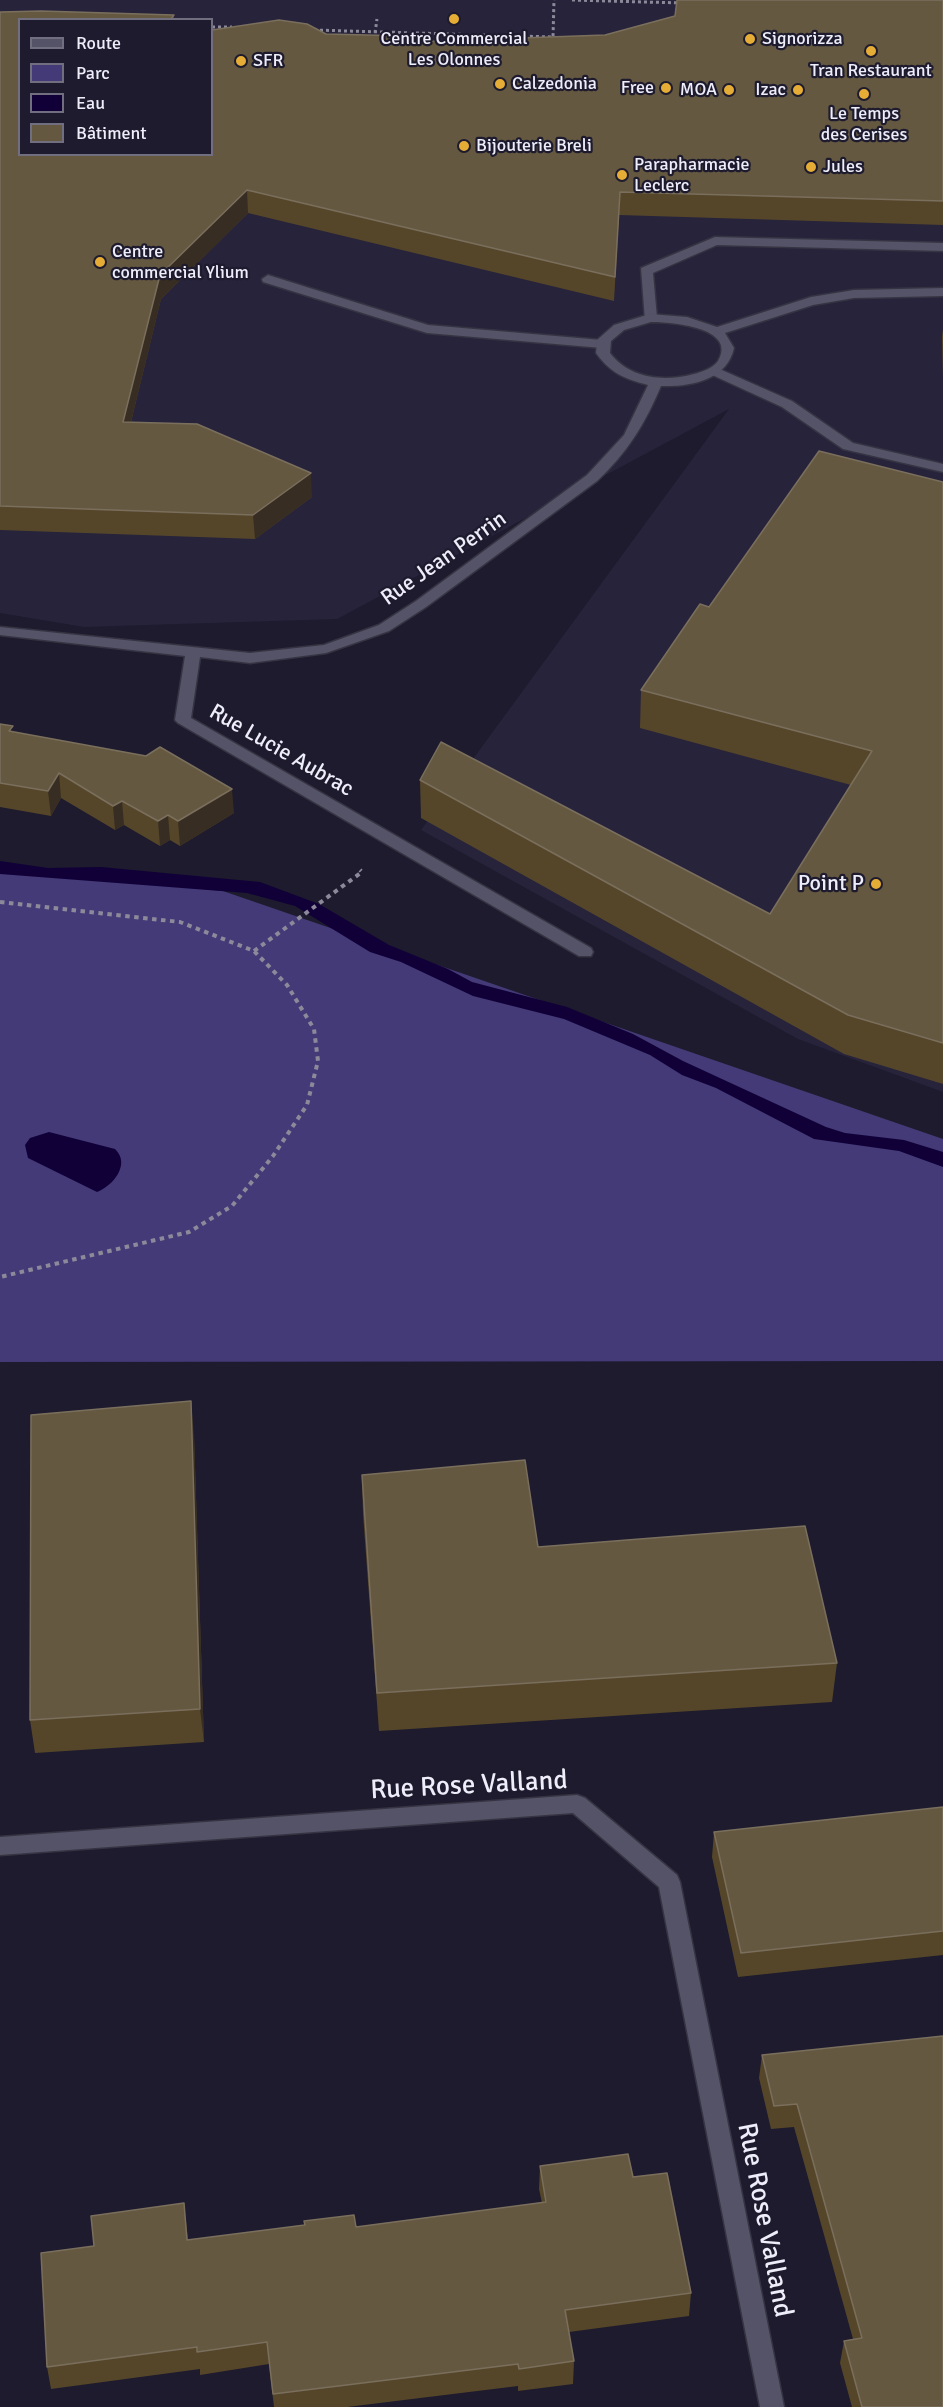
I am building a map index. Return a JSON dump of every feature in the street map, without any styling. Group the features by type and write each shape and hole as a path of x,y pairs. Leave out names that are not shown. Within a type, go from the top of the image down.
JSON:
{"street":[{"path":"650,318 646,271 715,241 943,247"},
{"path":"268,279 427,328 602,344"},
{"path":"715,332 811,301 854,294 943,292"},
{"path":"650,318 686,320 715,332 724,341 727,351 724,362 715,371 678,383 637,380 615,369 602,354 602,344 618,327 650,318"},
{"path":"715,371 787,404 848,446 943,468"},
{"name":"Rue Jean Perrin","path":"193,652 250,658 326,649 384,628 592,478 617,456 634,434 657,383"},
{"path":"0,631 193,652"},
{"name":"Rue Lucie Aubrac","path":"193,652 183,720 585,952"},
{"name":"Rue Rose Valland","path":"0,1845 577,1804 669,1882 772,2407"}],"path":[{"path":"305,30 553,37 554,0"},
{"path":"572,0 692,4"},
{"path":"375,40 377,19"},
{"path":"213,27 235,27"},
{"path":"254,951 332,896"},
{"path":"0,902 180,922 254,951 287,985 314,1029 318,1061 307,1105 273,1156 232,1206 189,1232 0,1277"}],"shaded area":[{"path":"0,0 943,0 943,1092 798,1039 421,830 729,409 337,619 84,627 0,613"}],"green space":[{"path":"0,870 223,891 943,1139 943,1361 0,1362"}],"water":[{"path":"0,861 48,868 101,867 260,882 319,904 389,945 448,969 472,982 567,1007 633,1034 683,1061 826,1127 845,1133 904,1140 943,1152 943,1167 899,1151 814,1139 716,1088 682,1075 650,1055 564,1019 473,996 401,962 370,952 295,906 247,893 0,874"},
{"path":"49,1132 115,1149 121,1161 121,1168 114,1180 97,1192 28,1158 25,1145 30,1138"}],"building":[{"name":"Centre commercial Ylium","path":"677,0 943,0 943,201 620,192 615,277 247,190 160,275 123,422 197,424 311,473 253,515 0,506 0,12 174,15 172,18 18,18 18,156 213,156 213,30 279,20 307,24 326,34 408,36 409,42 605,35 675,16"},
{"path":"819,451 943,482 943,1043 848,1015 420,780 441,742 770,914 872,751 641,690 700,604 709,607"},
{"path":"0,724 13,726 9,731 146,756 160,747 232,789 178,821 168,815 158,821 122,801 113,806 59,773 48,791 0,783"},
{"path":"191,1401 200,1709 30,1720 31,1415"},
{"path":"525,1460 538,1547 805,1526 837,1663 377,1693 362,1475"},
{"path":"943,1807 943,1931 741,1953 714,1832"},
{"path":"943,2036 943,2407 862,2407 844,2341 862,2338 797,2104 774,2106 762,2055"},
{"path":"628,2154 633,2177 667,2173 691,2293 565,2310 574,2361 519,2369 518,2364 273,2394 267,2342 197,2352 197,2347 47,2367 41,2253 94,2246 91,2216 184,2203 187,2240 305,2225 304,2221 354,2215 356,2227 546,2202 540,2166"}],"place":[{"name":"Centre Commercial Les Olonnes","path":"454,19"},
{"name":"Signorizza","path":"750,39"},
{"name":"Tran Restaurant","path":"871,51"},
{"name":"SFR","path":"241,61"},
{"name":"Calzedonia","path":"500,84"},
{"name":"Free","path":"666,88"},
{"name":"MOA","path":"729,90"},
{"name":"Izac","path":"798,90"},
{"name":"Le Temps des Cerises","path":"864,94"},
{"name":"Bijouterie Breli","path":"464,146"},
{"name":"Jules","path":"811,167"},
{"name":"Parapharmacie Leclerc","path":"622,175"},
{"name":"Centre commercial Ylium","path":"100,262"},
{"name":"Point P","path":"876,884"}]}
